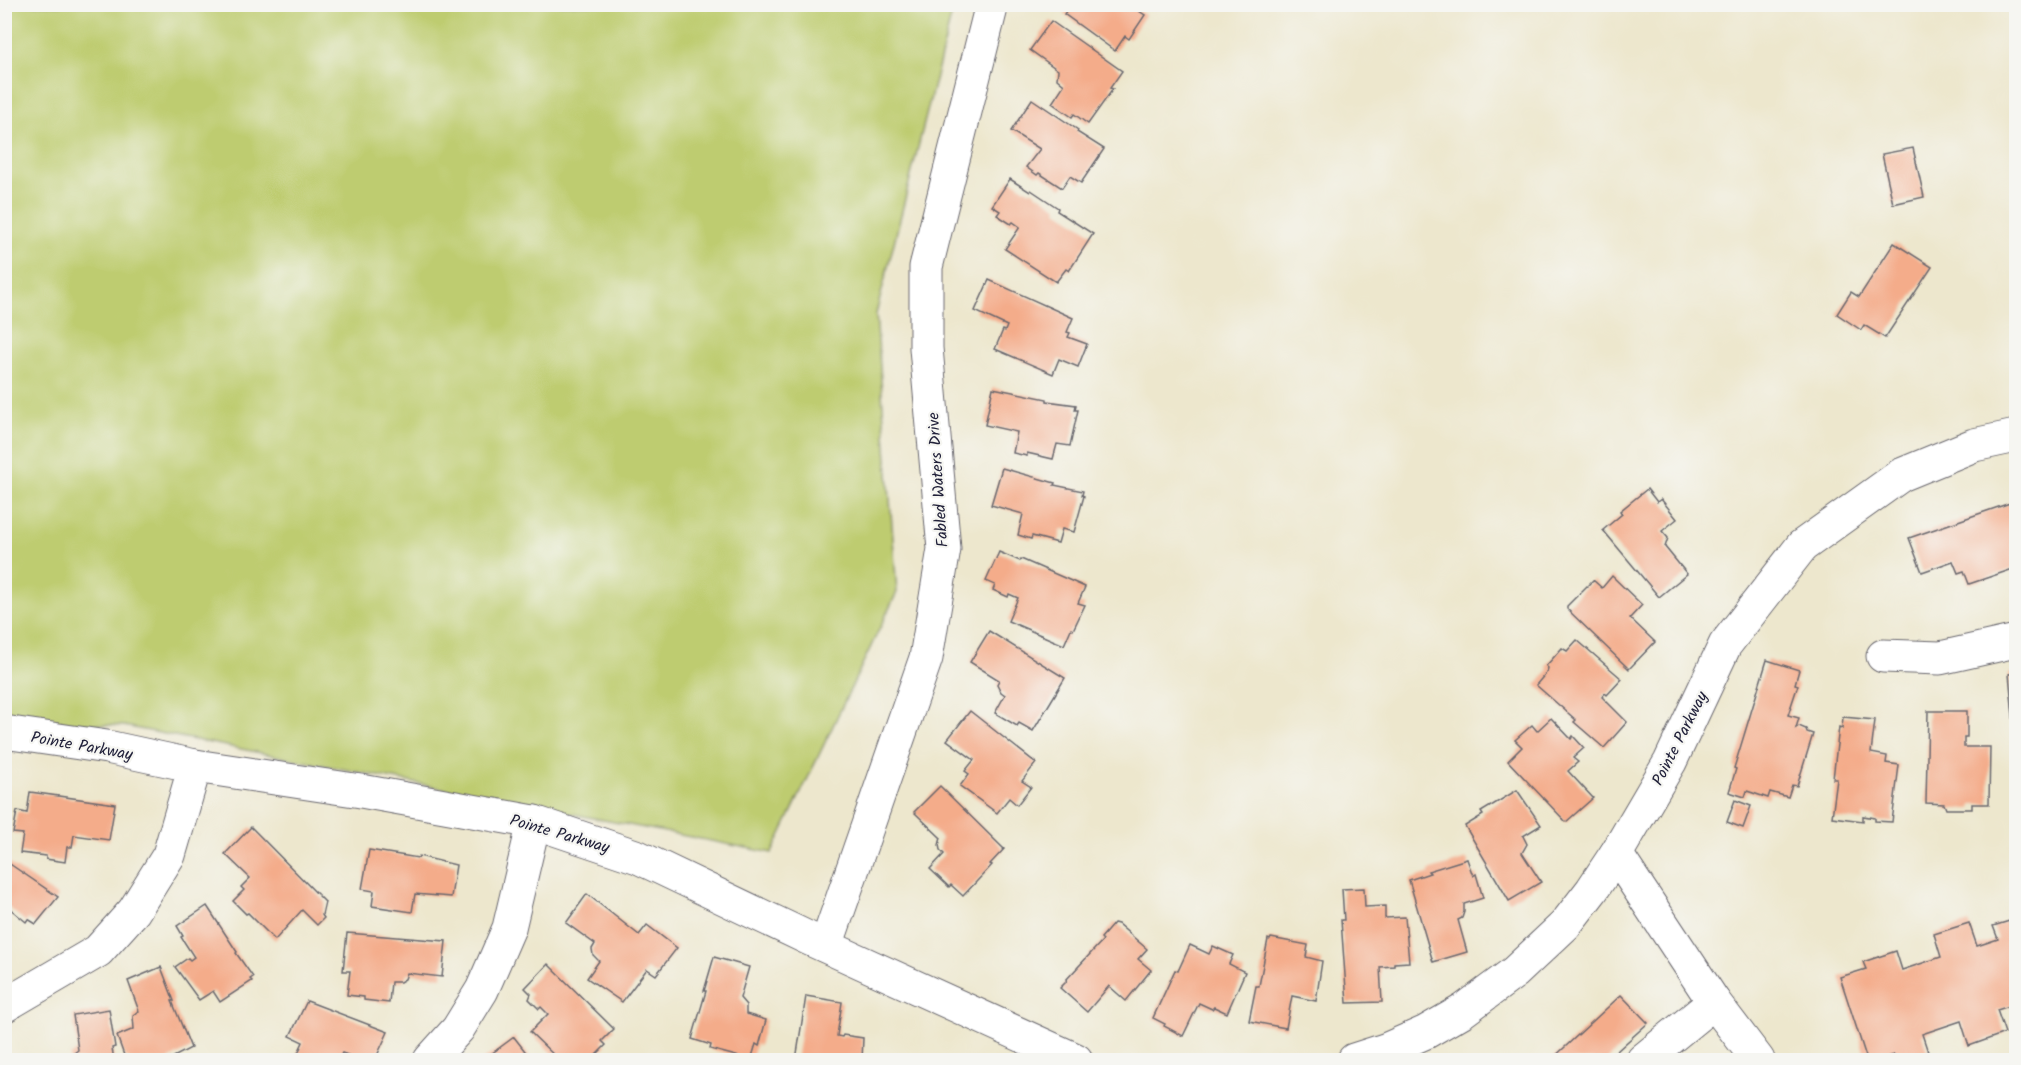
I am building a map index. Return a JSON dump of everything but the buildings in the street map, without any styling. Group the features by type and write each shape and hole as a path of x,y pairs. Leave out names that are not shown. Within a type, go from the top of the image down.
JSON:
{"street":[{"name":"Fabled Waters Drive","path":"826,946 926,658 944,549 926,348 926,267 992,4"},
{"name":"Pointe Parkway","path":"1354,1060 1385,1050 1426,1032 1464,1010 1500,985 1565,925 1617,854 1670,762 1725,645 1802,546 1901,475 1974,445 2016,436"},
{"path":"1883,656 1940,658 2016,641"},
{"name":"Pointe Parkway","path":"4,732 107,747 195,766 361,791 534,822 638,857 1076,1060"},
{"path":"4,1006 98,951 134,911 169,855 195,766"},
{"path":"430,1060 458,1029 482,990 508,928 534,822"},
{"path":"1617,854 1714,1002 1758,1060"},
{"path":"1643,1060 1714,1002"}],"green space":[{"path":"4,5 954,5 876,314 897,592 772,853 124,726 5,719"}]}
